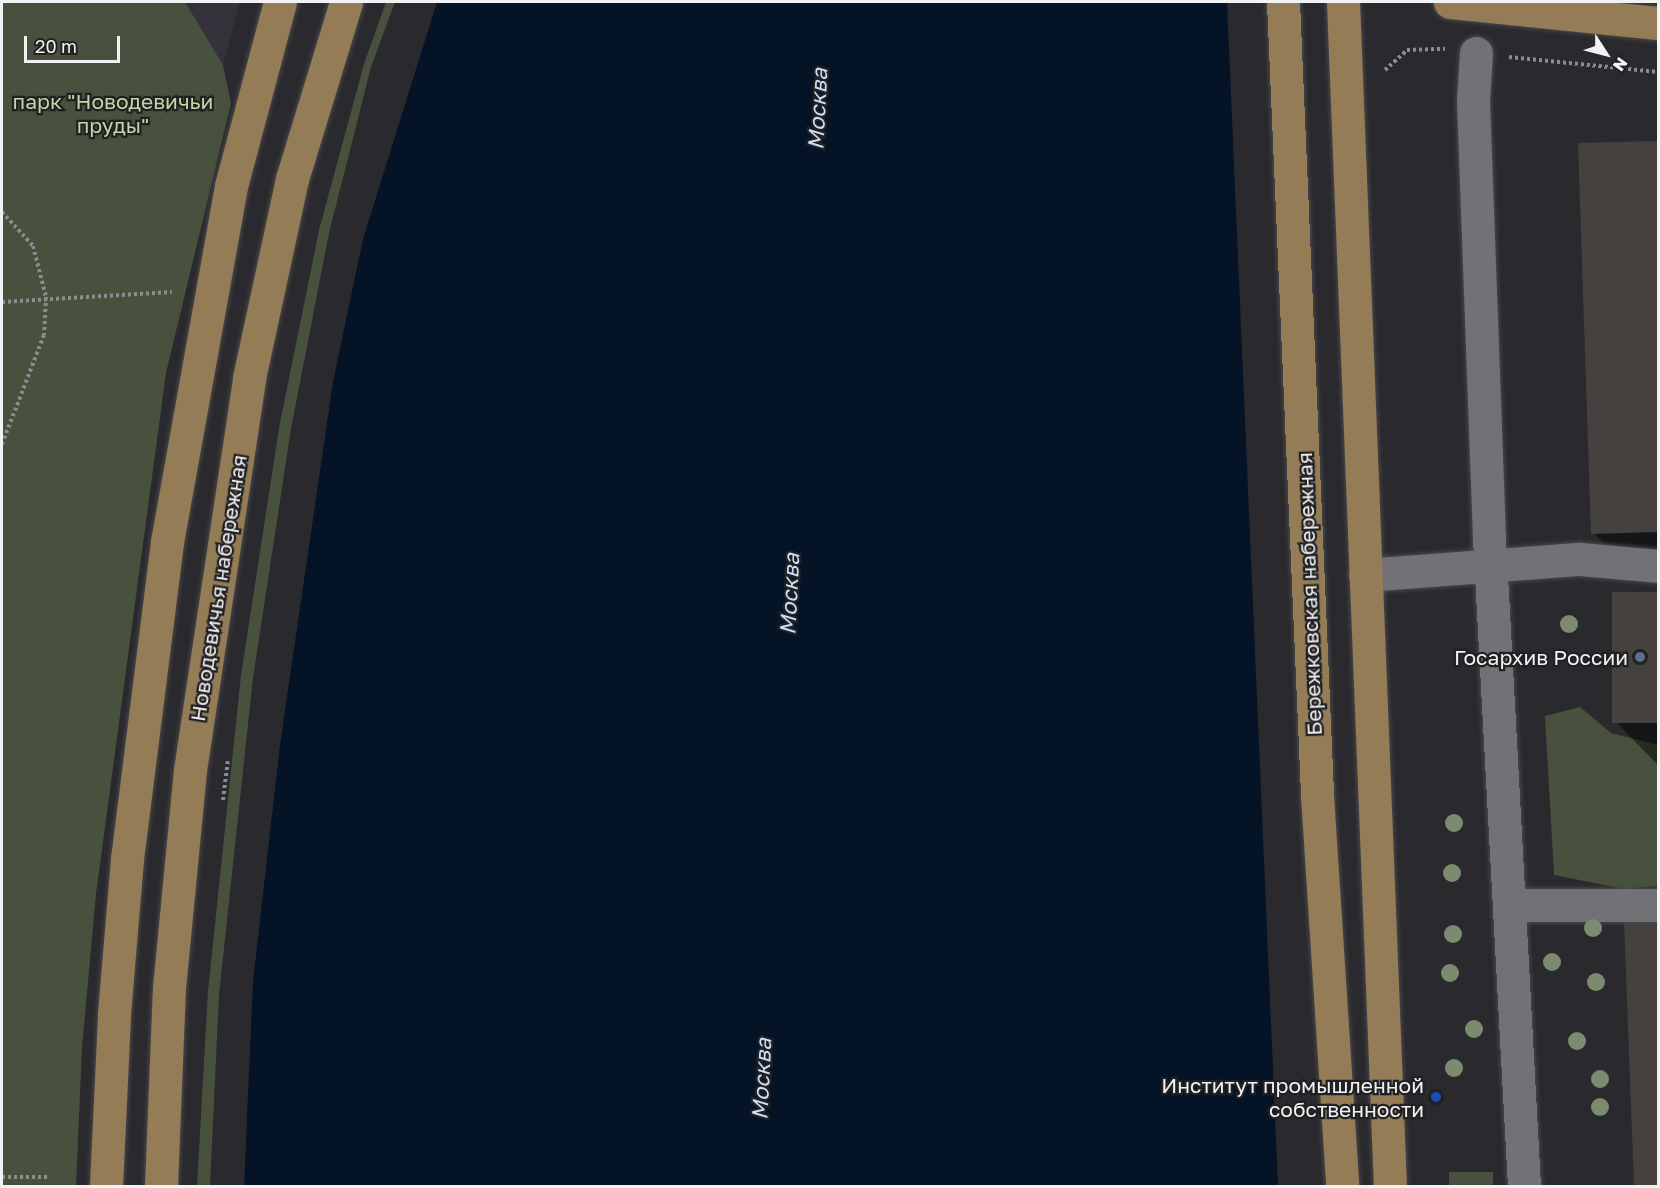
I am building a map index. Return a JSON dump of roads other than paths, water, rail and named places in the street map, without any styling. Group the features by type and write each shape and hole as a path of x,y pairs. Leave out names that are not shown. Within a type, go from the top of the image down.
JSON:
{"main road":[{"path":"105,1186 114,1014 127,859 167,542 231,186 280,2"},
{"name":"Новодевичья набережная","path":"161,1186 169,988 190,770 249,378 292,179 346,2"},
{"name":"Бережковская набережная","path":"1283,2 1317,795 1342,1186"},
{"path":"1343,2 1365,575 1377,779 1390,1186"},
{"path":"1450,2 1659,23"}],"lane":[{"path":"1476,53 1473,101 1490,563 1512,905 1524,1186"},
{"path":"1365,575 1490,563 1580,559 1659,566"},
{"path":"1512,905 1659,905"}],"water":[{"name":"Москва","path":"437,2 1227,2 1278,1186 244,1186 253,982 280,745 333,382 363,239"}],"place":[{"name":"Госархив России","path":"1640,657"},
{"name":"Институт промышленной собственности","path":"1436,1097"}],"park label":[{"name":"парк \"Новодевичьи пруды\"","path":"113,113"}]}
